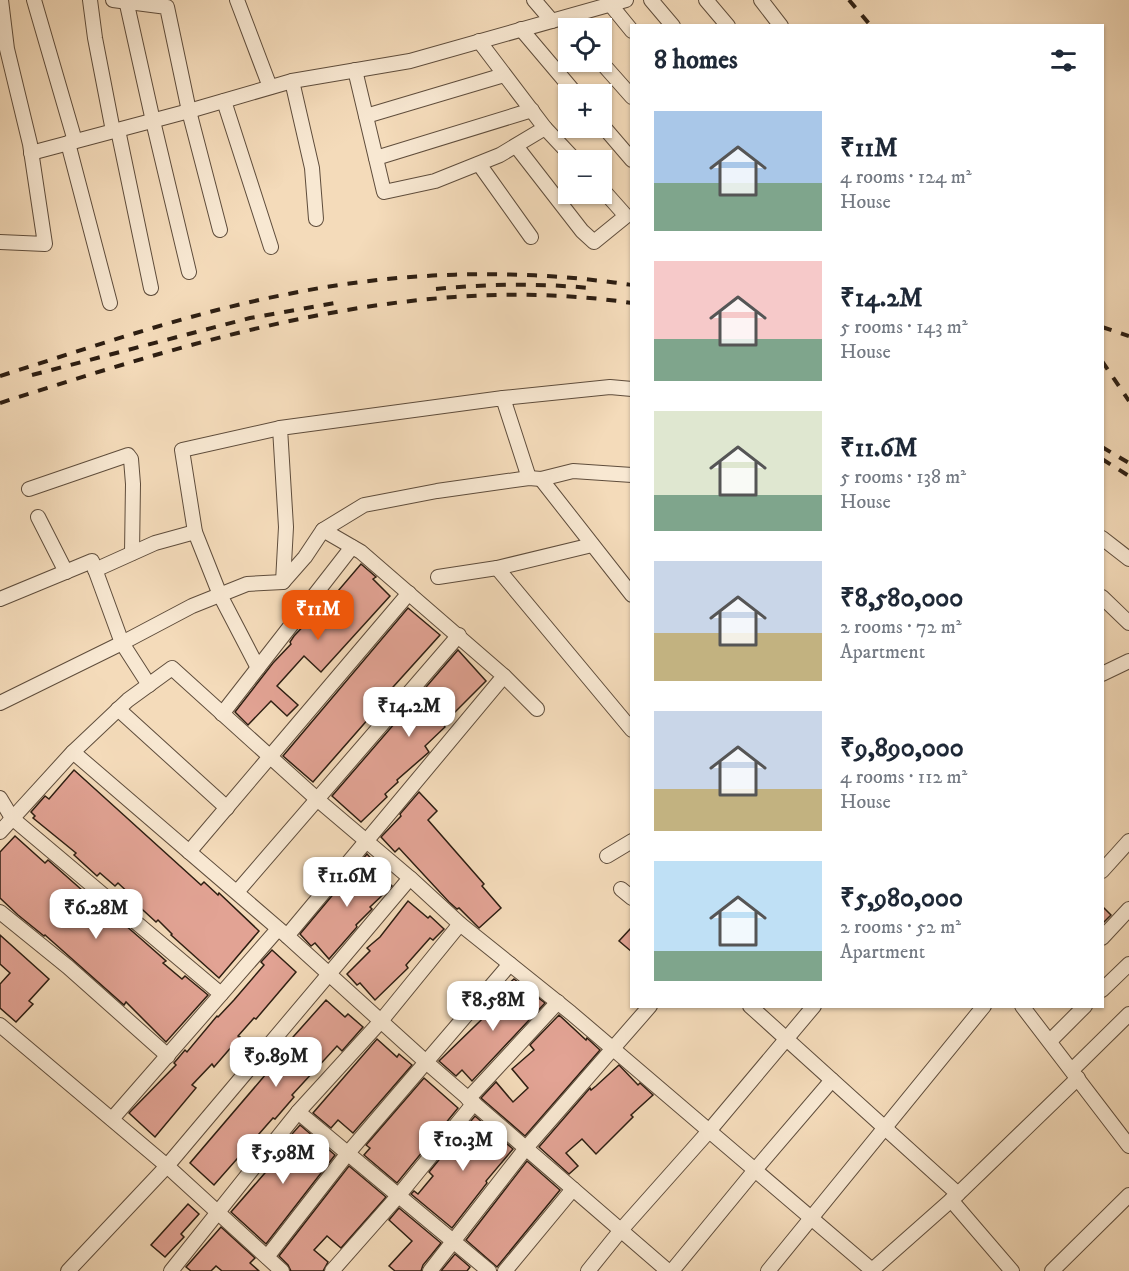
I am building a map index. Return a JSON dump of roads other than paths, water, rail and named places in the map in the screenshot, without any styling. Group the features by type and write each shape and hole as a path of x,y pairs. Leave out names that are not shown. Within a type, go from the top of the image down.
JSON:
{"street":[{"path":"0,242 45,244 31,153 7,49 1,0"},
{"path":"34,0 72,142 110,303"},
{"path":"90,0 95,38 151,288"},
{"path":"189,272 122,0 166,7 189,111 220,230"},
{"path":"237,0 270,87"},
{"path":"534,0 558,19"},
{"path":"651,0 671,24"},
{"path":"706,0 726,24"},
{"path":"761,0 779,24"},
{"path":"573,18 618,2 630,27"},
{"path":"31,153 292,81 410,61 521,29 558,23"},
{"path":"521,29 568,84"},
{"path":"478,41 545,128 566,150"},
{"path":"0,67 7,49"},
{"path":"355,70 384,192 435,181 500,156 545,128"},
{"path":"610,72 630,95"},
{"path":"366,116 504,75"},
{"path":"292,81 312,168 316,219"},
{"path":"224,101 270,246"},
{"path":"376,158 531,110"},
{"path":"612,137 630,158"},
{"path":"516,146 582,231 594,242 629,213 612,198"},
{"path":"479,164 531,237"},
{"path":"258,668 220,595 195,532 182,450 280,428 503,398 610,387 630,389"},
{"path":"503,398 535,478 630,592"},
{"path":"280,428 285,527 283,582"},
{"path":"29,489 128,455 131,459 133,484 132,553"},
{"path":"0,703 192,606 247,584 283,582 305,557 323,530 364,505 437,491 573,471 630,475"},
{"path":"38,517 66,572"},
{"path":"323,530 352,547 409,593 459,635 537,709"},
{"path":"95,570 155,543 195,532"},
{"path":"1104,540 1129,559"},
{"path":"438,577 498,568 592,545"},
{"path":"222,714 352,547"},
{"path":"0,599 92,561 122,643 149,685"},
{"path":"498,568 630,728"},
{"path":"189,852 409,593"},
{"path":"1104,599 1129,623"},
{"path":"237,892 459,635"},
{"path":"1104,672 1129,661"},
{"path":"0,832 73,752 118,709 172,668 460,924 558,1002 812,1217 872,1271 955,1197 1075,1074 1129,1014"},
{"path":"112,1119 221,994 367,842 504,676"},
{"path":"118,709 227,808"},
{"path":"73,752 237,892 526,1149 670,1271 832,1080"},
{"path":"0,798 12,818 221,994"},
{"path":"1104,869 1129,841"},
{"path":"607,855 630,842"},
{"path":"68,1271 167,1166 410,878"},
{"path":"1104,936 1129,909"},
{"path":"0,912 68,967 168,1056"},
{"path":"171,1271 298,1112 381,1021 460,924"},
{"path":"267,1257 348,1153 510,964"},
{"path":"1104,988 1129,964"},
{"path":"333,1271 399,1195 471,1101 558,1002"},
{"path":"430,1271 526,1149 648,1008"},
{"path":"752,1008 885,1126 955,1197 1012,1271"},
{"path":"588,1271 812,1008"},
{"path":"768,1271 982,1008"},
{"path":"1050,1041 1083,1008"},
{"path":"1031,1010 1050,1041 1129,1146"},
{"path":"0,1025 167,1166 282,1271"},
{"path":"298,1112 489,1271"},
{"path":"505,1271 573,1189"},
{"path":"1052,1271 1129,1195"}],"railway":[{"path":"849,0 869,24"},
{"path":"0,376 179,320 251,302 331,286 373,280 460,274 546,276 630,285"},
{"path":"436,289 512,285 589,288"},
{"path":"0,403 154,355 232,334 391,303 471,296 551,295 630,303"},
{"path":"32,375 250,318 335,303"},
{"path":"1104,328 1129,336"},
{"path":"1104,364 1129,401"},
{"path":"1104,448 1129,463"},
{"path":"1104,460 1129,476"}]}
